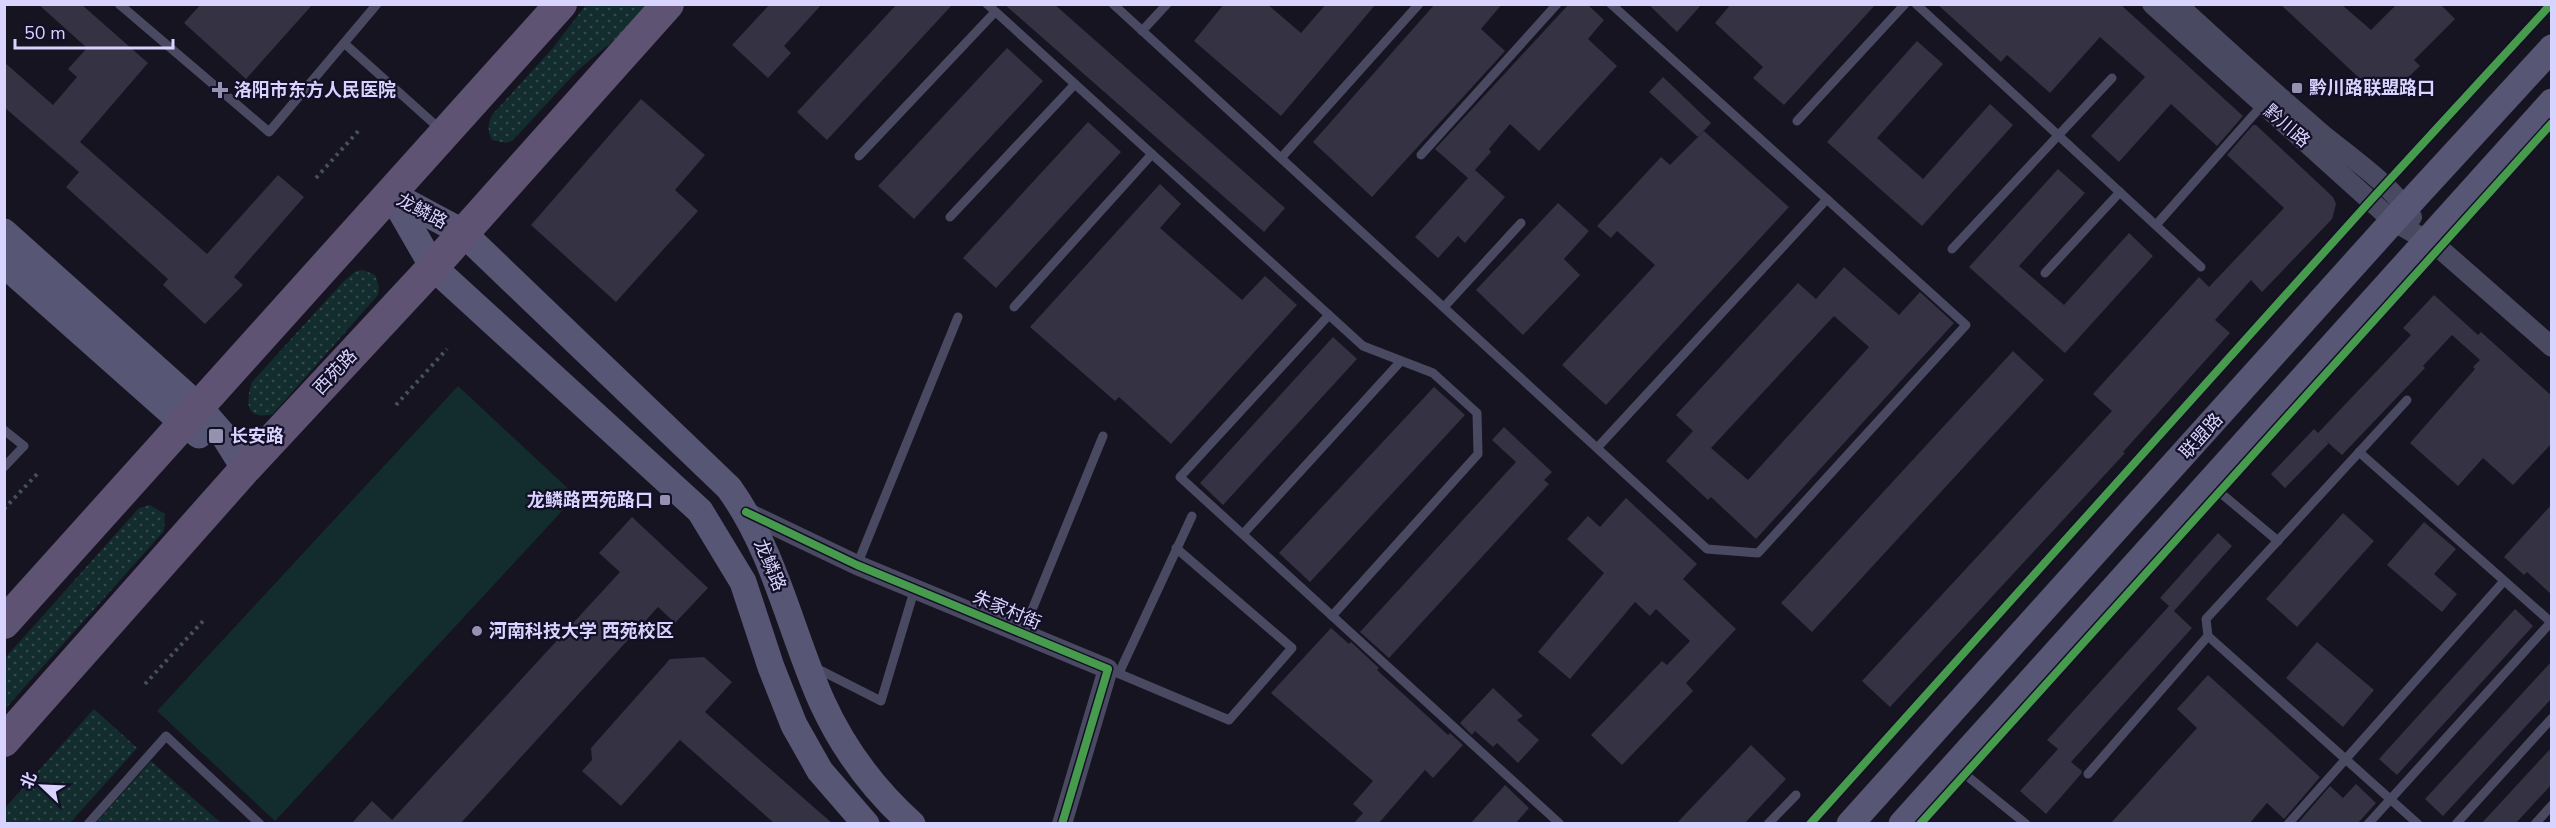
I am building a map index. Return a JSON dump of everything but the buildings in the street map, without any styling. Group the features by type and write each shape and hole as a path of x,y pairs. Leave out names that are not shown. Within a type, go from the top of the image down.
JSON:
{"main road":[{"path":"4,623 561,4"},
{"name":"西苑路","path":"4,741 246,469 432,267 668,4"},
{"name":"联盟路","path":"1850,824 2399,214 2552,48"},
{"name":"联盟路","path":"1902,824 2552,102"},
{"name":"龙鳞路","path":"391,194 462,232 729,488 746,512 773,569 822,702 842,740 886,800 912,824"},
{"name":"龙鳞路","path":"391,194 432,267 700,511 743,582 771,668 794,725 820,771 866,824"},
{"path":"4,232 191,415"},
{"path":"4,264 191,415 225,437 246,469"}],"street":[{"name":"黔川路","path":"2152,4 2268,98 2552,347"},
{"name":"黔川路","path":"2177,4 2268,98"},
{"name":"朱家村街","path":"746,512 857,565 1114,671"},
{"path":"1062,824 1114,671"}],"lane":[{"path":"119,4 269,132 377,4"},
{"path":"987,4 1364,346 1433,374 1477,413 1478,454 1332,615"},
{"path":"1113,4 1707,549 1758,553 1966,325 1611,4"},
{"path":"1142,31 1167,4"},
{"path":"1281,159 1419,4"},
{"path":"1421,155 1557,4"},
{"path":"1797,121 1905,4"},
{"path":"1916,4 2201,267"},
{"path":"859,156 995,12"},
{"path":"344,44 446,133"},
{"path":"1952,249 2112,78"},
{"path":"951,216 1075,84"},
{"path":"2156,225 2268,98"},
{"path":"1014,307 1152,154"},
{"path":"2045,273 2120,192"},
{"path":"1597,448 1827,199"},
{"path":"1444,307 1521,223"},
{"path":"1329,315 1180,477 1560,824"},
{"path":"857,565 958,317"},
{"path":"1243,534 1401,361"},
{"path":"2407,400 2206,619 2208,636 2418,824"},
{"path":"4,430 24,446 4,467"},
{"path":"1023,633 1103,436"},
{"path":"2359,452 2551,622 2368,824"},
{"path":"2209,484 2278,541"},
{"path":"1176,548 1292,648 1229,720 1114,671 1192,516"},
{"path":"2288,824 2504,581"},
{"path":"807,663 881,701 915,588"},
{"path":"2088,774 2208,636"},
{"path":"2456,824 2552,718"},
{"path":"88,824 166,736 260,824"},
{"path":"1954,765 2026,824"},
{"path":"1768,824 1796,795"},
{"path":"2535,824 2552,805"}],"path":[{"path":"316,178 361,128"},
{"path":"396,405 447,349"},
{"path":"4,509 38,472"},
{"path":"145,684 203,621"}],"green space":[{"path":"586,5 648,5 620,35 578,70 513,140 507,143 492,140 489,127 492,115 552,49"},
{"path":"363,270 375,275 379,287 378,295 273,414 257,415 252,412 248,402 252,382 344,281 356,271"},
{"path":"458,386 576,496 275,821 157,711"},
{"path":"150,505 165,514 164,531 5,709 5,658 139,508"},
{"path":"94,709 137,748 70,823 5,823 5,808"},
{"path":"151,761 221,823 96,823"}],"cycle path":[{"path":"1810,824 2371,200 2551,4"},
{"path":"1920,824 2552,123"},
{"path":"746,512 857,565 1108,669 1062,824"}],"place":[{"name":"黔川路联盟路口","path":"2297,88"},
{"name":"洛阳市东方人民医院","path":"220,90"},
{"name":"长安路","path":"216,436"},
{"name":"龙鳞路西苑路口","path":"665,500"},
{"name":"河南科技大学 西苑校区","path":"477,631"}]}
